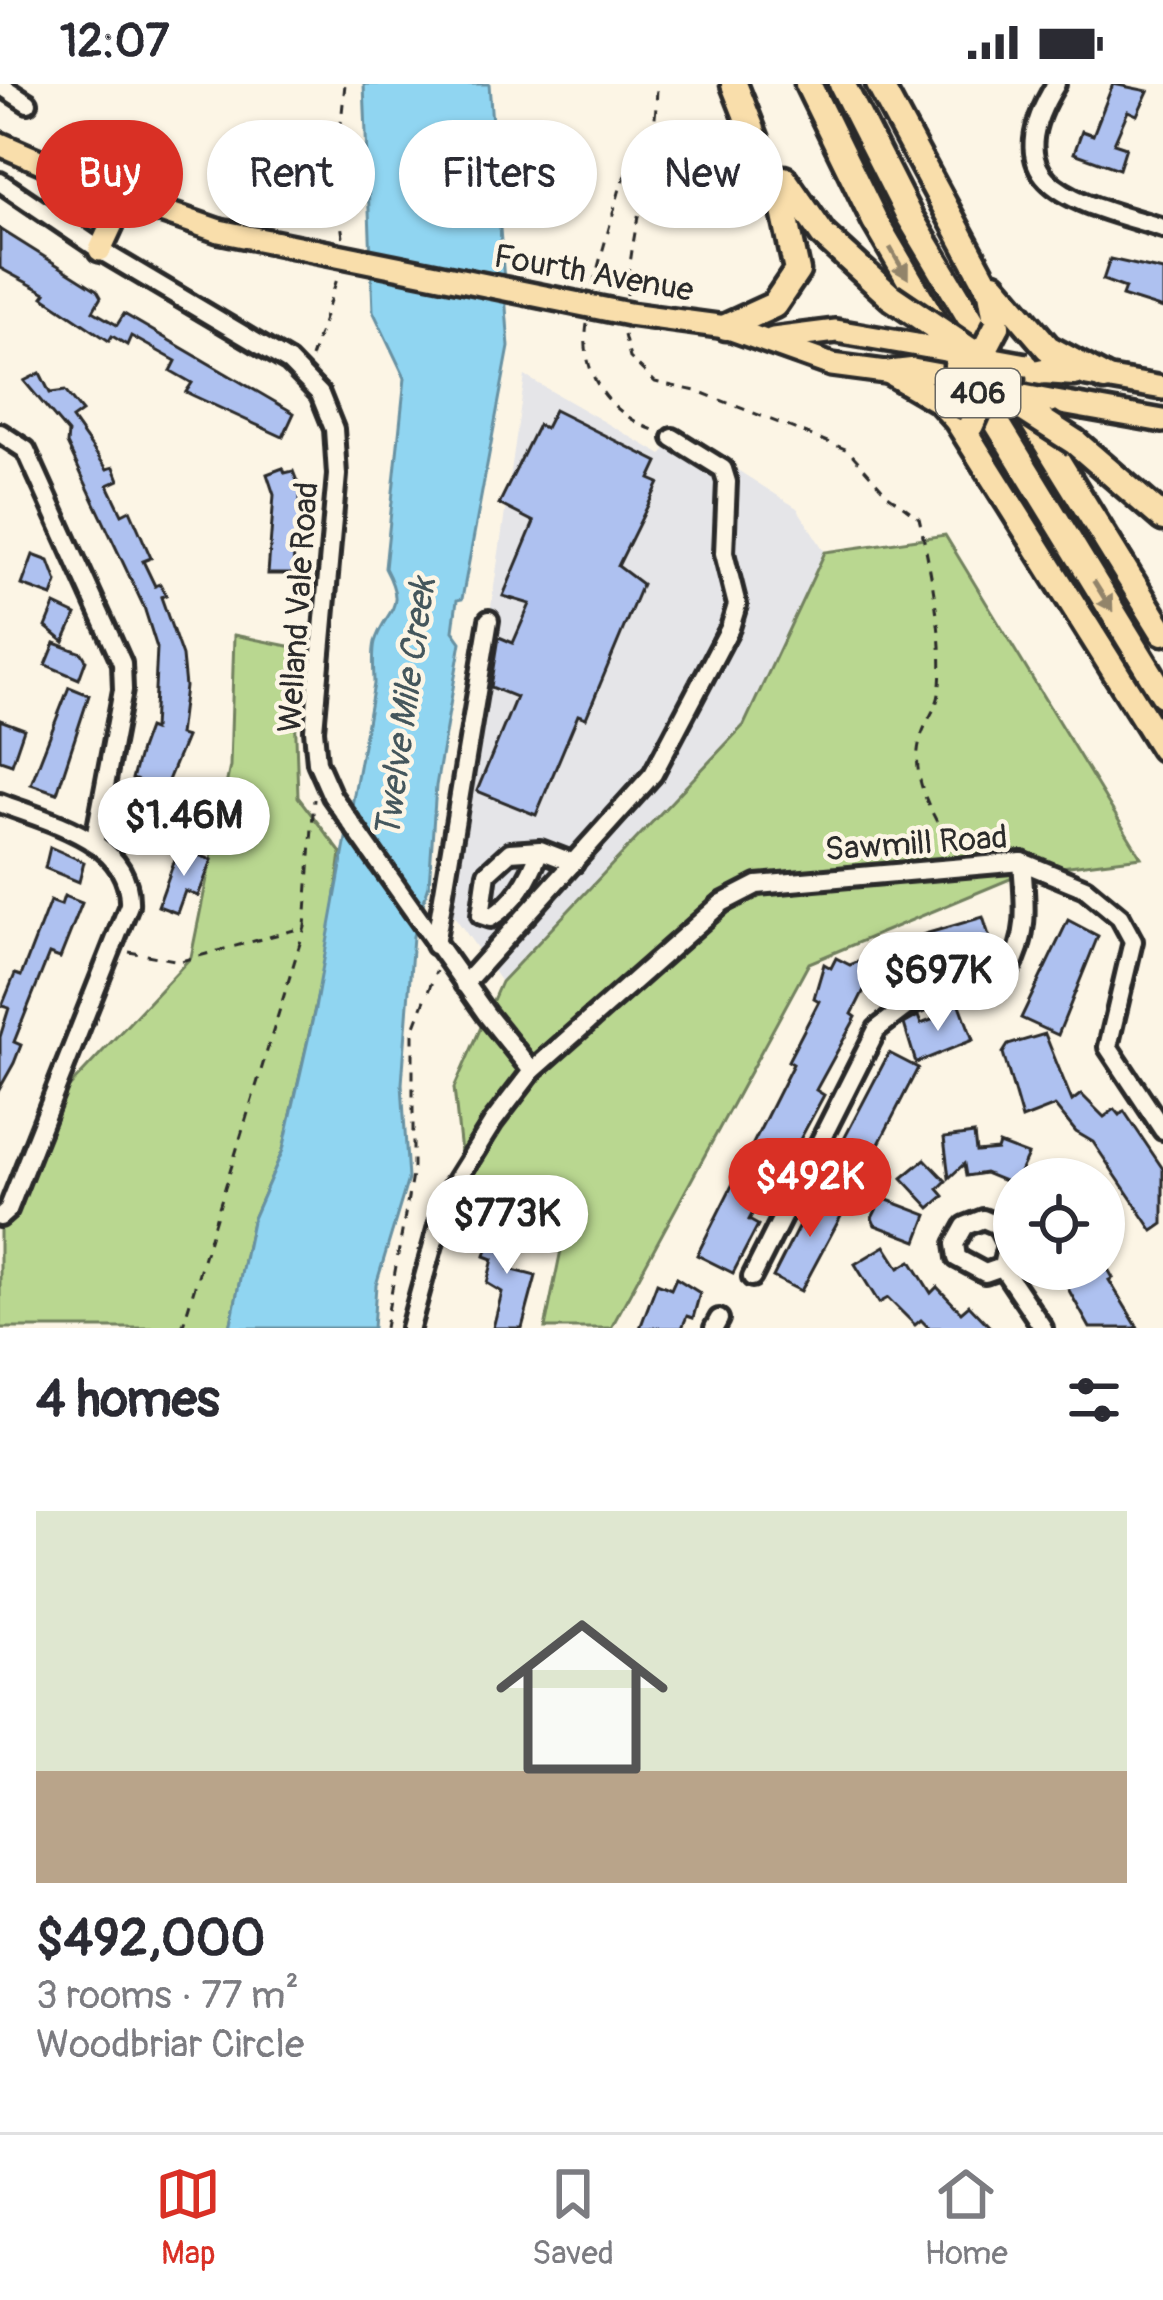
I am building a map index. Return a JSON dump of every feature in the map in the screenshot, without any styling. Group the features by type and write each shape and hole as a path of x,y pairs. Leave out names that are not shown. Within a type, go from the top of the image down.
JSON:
{"highway":[{"path":"726,327 781,300 797,271 795,243 734,84"},
{"name":"406","path":"808,84 917,294 1163,694"},
{"name":"406","path":"842,84 919,234 1163,632"},
{"path":"879,84 929,187 996,305 997,326 952,368"},
{"path":"746,114 823,235 890,297 952,368"},
{"path":"974,260 1039,340 1105,378"},
{"path":"917,345 952,368"},
{"path":"892,373 952,368 1015,377 1076,374"},
{"path":"892,373 940,401 979,452 1163,748"},
{"path":"1015,377 1049,401"},
{"path":"979,452 971,425 978,404 1015,377"},
{"path":"1015,377 1076,442 1163,518"}],"main road":[{"name":"Fourth Avenue","path":"0,144 36,160"},
{"name":"Fourth Avenue","path":"183,218 332,258 726,327 832,364 892,373"},
{"path":"100,250 110,228"},
{"name":"Fourth Avenue","path":"766,340 836,331 917,345"},
{"path":"952,368 1015,377"},
{"path":"1076,374 1163,388"},
{"path":"1049,401 1163,421"}],"street":[{"path":"1056,84 1041,108 1030,151 1039,174 1065,193 1163,229"},
{"path":"0,85 28,103"},
{"path":"0,182 307,378"},
{"name":"Welland Vale Road","path":"307,378 329,413 337,447 314,730 317,762 332,796 436,946 532,1070"},
{"path":"0,433 26,450 122,663 123,690 95,839"},
{"path":"464,984 653,774 692,707 737,605 724,553 722,522 730,498 723,470 673,438"},
{"path":"436,946 489,620"},
{"path":"0,803 95,839 130,885 129,905 112,950 0,1217"},
{"path":"540,850 574,863"},
{"path":"752,1277 877,1029 907,1006 1009,970 1023,945 1027,922 1022,862"},
{"name":"Sawmill Road","path":"532,1070 722,903 757,885 1022,862 1085,888 1120,917 1133,941 1108,1046 1163,1130"},
{"path":"410,1328 446,1197 532,1070"},
{"path":"806,1170 862,1198"},
{"path":"1017,1290 1043,1328"}],"path":[{"path":"342,253 335,181 345,84"},
{"path":"657,84 645,199 629,239 633,268 624,339 639,372 848,450 887,495 919,518 933,575 939,695 919,740 918,770 929,808 963,867"},
{"path":"307,378 312,347 341,268"},
{"path":"182,1328 304,927 317,762"},
{"path":"112,950 181,961 304,927"},
{"path":"385,1328 413,1170 413,1031 436,946"}],"shaded area":[{"path":"525,376 662,455 676,431 797,508 825,552 744,725 501,982 447,906"}],"green space":[{"path":"945,535 1141,857 1029,871 809,963 611,1328 545,1328 562,1245 465,1190 454,1088 501,982 744,725 825,552"},
{"path":"234,635 293,647 298,797 341,853 330,941 283,1150 252,1221 230,1328 0,1328 0,1201 28,1131 191,957 230,766"}],"water":[{"name":"Twelve Mile Creek","path":"364,84 489,84 492,120 399,120 399,228 500,228 509,347 462,599 457,600 453,631 461,642 436,786 429,885 413,936 402,1084 408,1179 376,1285 373,1328 230,1328 252,1221 283,1150 315,1009 374,684 375,642 395,601 385,568 405,378 373,311 370,228 375,228 375,120 365,120"}],"building":[{"path":"1113,84 1148,91 1137,115 1128,111 1114,143 1126,147 1119,169 1074,153 1082,131 1093,135"},
{"path":"0,229 97,290 101,297 93,311 117,325 124,314 294,413 283,437 186,392 192,383 171,371 176,361 131,336 127,345 112,336 109,341 43,297 46,293 0,268"},
{"path":"1110,259 1163,271 1163,309 1122,296 1125,288 1103,280"},
{"path":"40,373 50,393 65,391 82,412 72,419 107,469 114,467 119,480 108,485 122,514 130,510 151,558 143,561 155,586 160,584 166,595 161,597 182,656 185,687 179,735 186,737 157,807 163,809 155,830 124,819 138,781 132,779 140,750 148,728 153,730 157,648 144,607 67,444 68,433 24,381"},
{"path":"554,410 658,462 650,479 659,483 618,566 642,584 586,718 578,715 536,815 477,791 516,697 491,687 499,637 513,643 530,604 503,596 534,522 499,504 538,425 545,428"},
{"path":"283,468 285,473 293,471 300,489 300,544 294,550 293,574 268,574 274,495 267,474"},
{"path":"33,555 49,561 57,582 52,596 22,585"},
{"path":"55,605 76,615 64,642 46,627"},
{"path":"55,643 82,653 86,660 79,679 46,665"},
{"path":"69,687 89,695 57,793 31,784"},
{"path":"0,720 24,729 12,764 0,760"},
{"path":"50,847 84,862 79,882 45,868"},
{"path":"179,848 212,860 198,896 185,891 177,913 158,906"},
{"path":"64,896 82,903 60,958 49,954 14,1042 21,1045 0,1088 0,1037 9,1008 2,1006 15,974 21,976 50,901 61,905"},
{"path":"983,917 993,948 980,952 982,961 920,976 922,983 904,992 893,988 879,993 872,974 852,1014 856,1017 816,1090 824,1095 769,1197 763,1194 749,1220 758,1225 733,1273 697,1255 793,1064 788,1061 819,1001 814,998 824,964 831,968 836,958 850,965 925,934"},
{"path":"1068,920 1098,936 1058,1035 1021,1018"},
{"path":"959,1002 973,1040 916,1063 904,1024 918,1016 921,1024 947,1014 945,1007"},
{"path":"1045,1034 1072,1101 1081,1094 1104,1117 1115,1109 1120,1115 1124,1111 1163,1169 1163,1224 1153,1231 1125,1189 1125,1158 1104,1158 1055,1106 1022,1119 1003,1053 1008,1045"},
{"path":"889,1053 918,1068 863,1175 833,1160"},
{"path":"974,1134 976,1152 997,1150 999,1144 1028,1155 993,1158 993,1176 966,1176 964,1164 949,1178 944,1138"},
{"path":"925,1159 946,1181 938,1189 944,1196 930,1208 902,1178"},
{"path":"817,1190 847,1205 801,1291 773,1277"},
{"path":"882,1198 927,1215 917,1241 875,1225 872,1218"},
{"path":"483,1219 519,1236 509,1269 536,1276 522,1328 493,1328 502,1292 487,1283 493,1259 485,1256 490,1240 477,1235"},
{"path":"885,1246 899,1268 911,1261 931,1293 937,1287 961,1312 969,1305 991,1328 929,1328 921,1320 915,1325 888,1298 879,1303 855,1264"},
{"path":"676,1278 700,1293 693,1318 687,1316 682,1328 640,1328 657,1283 671,1289"},
{"path":"1069,1290 1115,1290 1138,1328 1090,1328"}]}
